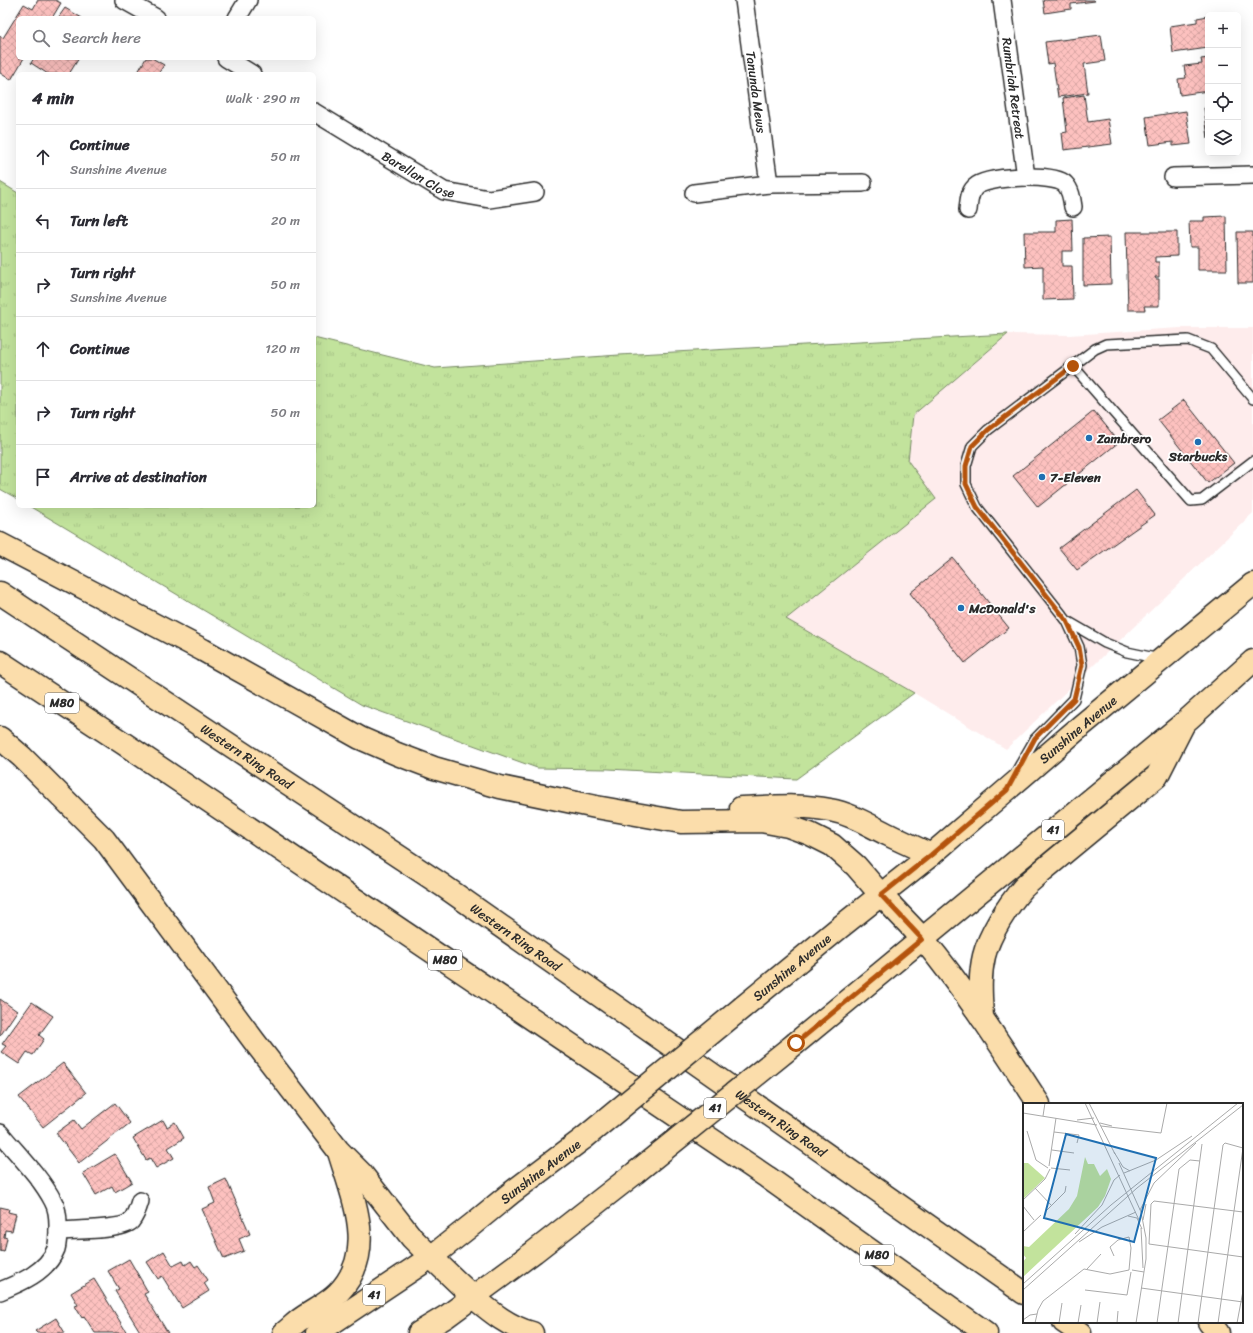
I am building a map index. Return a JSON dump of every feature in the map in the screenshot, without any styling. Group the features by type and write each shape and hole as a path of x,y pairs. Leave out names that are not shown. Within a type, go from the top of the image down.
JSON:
{"main road":[{"path":"0,544 203,650 367,741 396,754 442,770 500,787 596,808 681,822 761,821 788,826 810,834 832,845 856,866 947,968 1038,1103"},
{"name":"Sunshine Avenue","path":"317,1333 431,1257 511,1193 584,1138 931,855 1162,659 1253,584"},
{"name":"Western Ring Road","path":"0,594 442,885 1023,1292"},
{"name":"41","path":"419,1333 447,1316 534,1252 635,1173 796,1043 1184,723 1253,661"},
{"name":"M80","path":"0,662 761,1173 986,1333"},
{"path":"982,1018 980,985 984,956 996,927 1009,907 1024,888 1042,871 1157,776 1184,723"},
{"path":"0,738 22,757 104,839 254,1041 338,1150 361,1173 412,1238 473,1297 508,1324 523,1331 532,1333"},
{"path":"596,808 690,809 790,806 830,810 849,815 865,822 931,855"},
{"path":"284,1333 298,1321 324,1305 337,1294 346,1283 354,1268 359,1252 360,1231 358,1214 338,1150"},
{"path":"1065,1323 1080,1333"},
{"path":"1210,1323 1218,1333"}],"street":[{"path":"124,0 152,16"},
{"path":"238,16 248,0"},
{"name":"Tanunda Mews","path":"744,0 769,184"},
{"name":"Rumbriah Retreat","path":"1002,0 1026,177"},
{"path":"229,60 249,72"},
{"name":"Barellan Close","path":"316,113 444,191 490,199 535,192"},
{"path":"1173,177 1253,176"},
{"path":"968,210 970,194 982,182 997,179 1026,177 1057,180 1065,184 1072,199 1073,207"},
{"path":"694,193 769,184 862,183"},
{"path":"0,1133 34,1173 54,1202 58,1216 56,1250 46,1264 22,1281 0,1291"},
{"path":"58,1231 118,1227 130,1222 136,1213 140,1201"}],"lane":[{"path":"1007,790 1035,738 1074,699 1082,665 1079,647 1067,621 977,507 966,484 966,466 972,446 988,430 1095,349 1106,344 1188,340 1211,349 1253,399"},
{"path":"1073,366 1191,501 1202,500 1253,461"},
{"path":"1067,621 1112,646 1127,652 1162,659"}],"shaded area":[{"path":"1180,328 1253,328 1253,513 1006,749 914,693 785,619 936,499 908,461 913,415 1008,334 1069,335"}],"green space":[{"path":"0,182 16,192 16,498 0,489"},
{"path":"1008,334 913,415 908,461 936,499 786,619 914,693 796,779 608,769 537,768 362,705 32,508 316,508 316,338 435,368 619,355"}],"building":[{"path":"38,0 55,0 61,3 53,16 17,16 24,4 33,9"},
{"path":"1043,0 1095,1 1071,4 1071,9 1045,13"},
{"path":"65,8 79,16 59,16"},
{"path":"16,17 16,60 23,60 11,80 0,73 0,36 3,38"},
{"path":"1205,17 1205,48 1173,53 1170,26 1197,22 1197,18"},
{"path":"1101,35 1105,61 1084,64 1088,93 1058,97 1053,63 1048,64 1045,42"},
{"path":"1205,58 1205,91 1180,95 1178,79 1186,78 1184,66 1202,64 1201,59"},
{"path":"33,60 78,60 70,72 45,72 31,63"},
{"path":"145,60 155,60 164,65 159,72 138,72"},
{"path":"1084,95 1088,122 1108,119 1112,144 1064,150 1062,133 1067,132 1063,98"},
{"path":"1186,111 1191,144 1173,146 1173,142 1150,145 1146,117"},
{"path":"1226,216 1227,270 1198,270 1198,247 1190,247 1189,221 1204,221 1204,217"},
{"path":"1072,219 1073,251 1062,251 1062,266 1072,266 1073,299 1043,300 1043,266 1025,267 1024,232 1056,232 1056,220"},
{"path":"1126,232 1177,232 1177,256 1155,257 1155,262 1159,262 1159,277 1155,277 1156,279 1159,279 1159,306 1144,306 1145,310 1128,310"},
{"path":"1237,232 1253,232 1253,283 1238,283"},
{"path":"1110,237 1111,284 1083,285 1083,238"},
{"path":"1184,400 1234,463 1208,483 1158,420"},
{"path":"1094,411 1119,442 1038,507 1013,476"},
{"path":"1136,490 1155,515 1077,570 1059,548"},
{"path":"953,558 1009,628 965,663 910,593"},
{"path":"0,999 17,1011 0,1036"},
{"path":"32,1002 53,1016 39,1035 44,1039 33,1055 27,1052 19,1064 1,1052 6,1046 2,1044"},
{"path":"63,1063 86,1093 43,1127 19,1097"},
{"path":"115,1103 130,1123 79,1163 56,1133 74,1120 81,1129"},
{"path":"163,1120 167,1127 175,1122 184,1138 168,1148 174,1158 156,1168 150,1158 146,1160 133,1138"},
{"path":"115,1154 132,1182 115,1192 112,1186 96,1195 83,1173"},
{"path":"226,1179 250,1234 239,1239 244,1251 224,1259 202,1209 215,1203 209,1187"},
{"path":"0,1207 9,1209 8,1212 16,1214 12,1231 5,1230 4,1237 7,1238 4,1252 0,1251"},
{"path":"164,1251 173,1266 183,1261 185,1265 191,1261 195,1267 198,1265 208,1280 204,1283 209,1291 182,1308 162,1276 158,1279 147,1262"},
{"path":"129,1259 148,1292 144,1294 168,1333 141,1333 115,1291 119,1289 108,1271"},
{"path":"94,1279 127,1333 95,1333 84,1316 82,1318 75,1306 78,1305 71,1293"},
{"path":"56,1318 65,1333 37,1333 35,1331"}],"place":[{"name":"Zambrero","path":"1089,438"},
{"name":"Starbucks","path":"1198,442"},
{"name":"7-Eleven","path":"1042,477"},
{"name":"McDonald's","path":"961,608"}],"route":[{"path":"796,1043 922,939 881,895 900,881 1007,790 1035,738 1074,699 1082,665 1079,647 1067,621 977,507 966,484 966,466 972,446 988,430 1073,366"}]}
